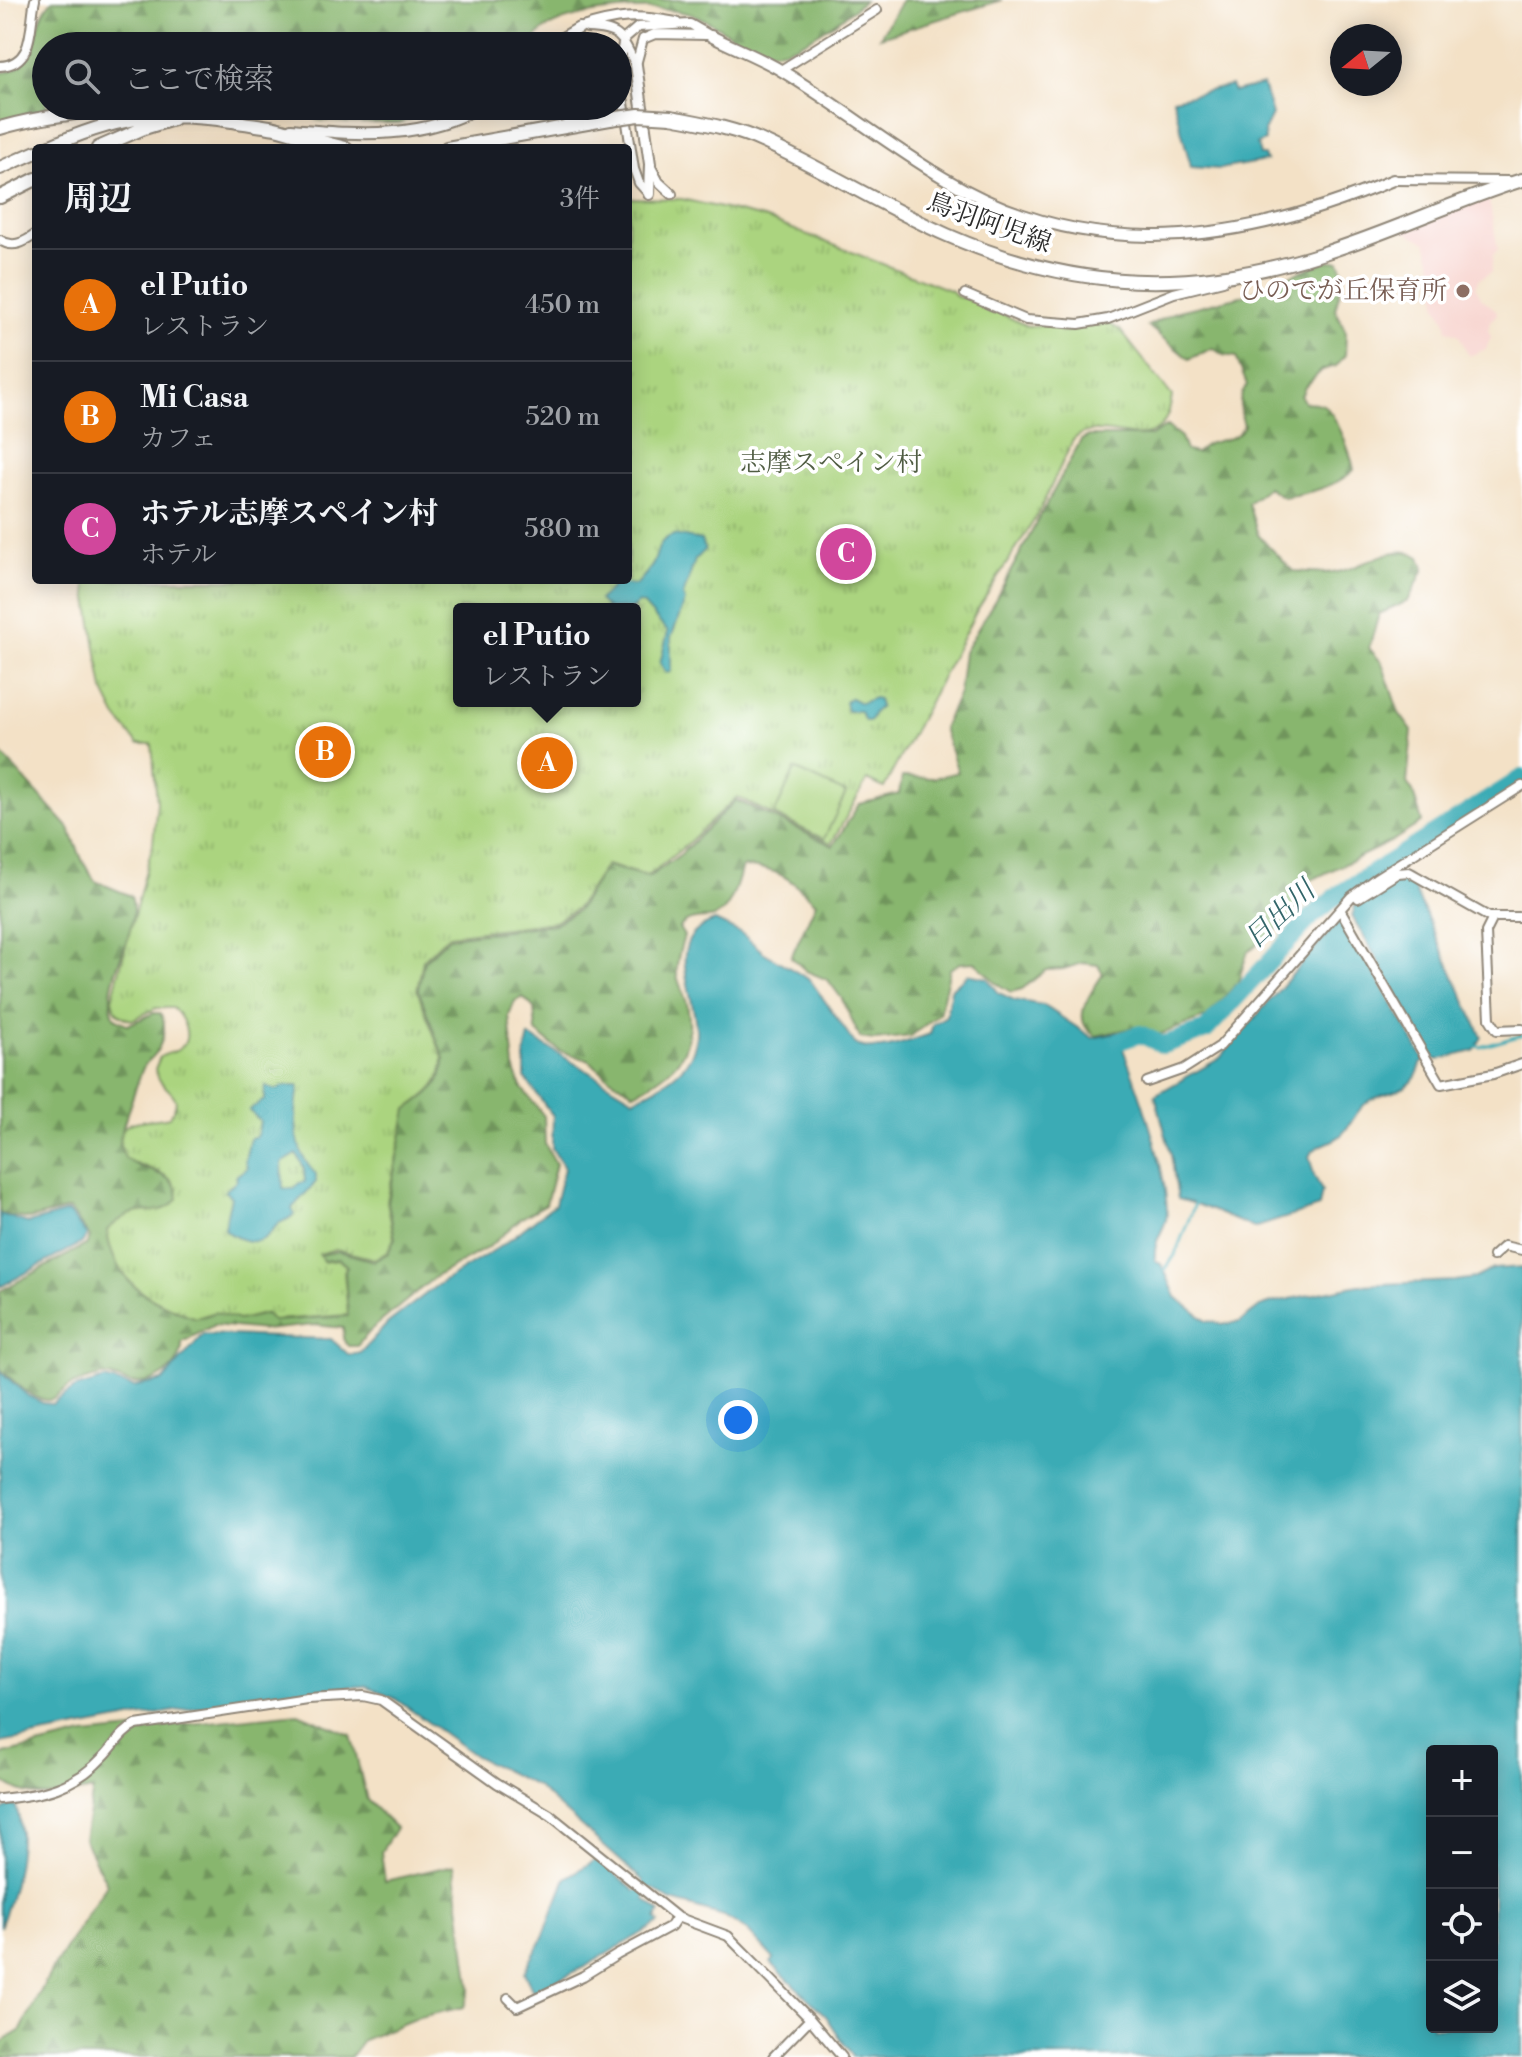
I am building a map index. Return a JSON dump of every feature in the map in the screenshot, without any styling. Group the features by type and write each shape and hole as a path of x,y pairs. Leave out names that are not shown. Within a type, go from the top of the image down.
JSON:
{"main road":[{"name":"鳥羽阿児線","path":"632,116 671,117 718,126 763,141 966,244 1080,277 1131,282 1180,283 1255,273 1325,253 1477,194 1522,180"},
{"path":"0,128 36,120"},
{"path":"55,144 81,132 127,120"},
{"path":"107,144 170,120"},
{"path":"220,120 273,128 331,144"},
{"name":"鳥羽阿児線","path":"469,144 604,120"},
{"path":"0,168 32,154"},
{"path":"0,197 32,181"}],"street":[{"path":"33,32 35,0"},
{"path":"781,70 877,10"},
{"path":"572,32 607,19 643,15 690,24 781,70 946,179 1016,212 1061,228 1169,236 1232,230 1282,218 1393,180 1522,180"},
{"path":"632,32 638,27 690,24"},
{"path":"579,28 608,29 613,32"},
{"path":"636,65 643,39 655,34 711,36"},
{"path":"0,66 8,66 26,50 32,35"},
{"path":"632,56 636,65 650,164 649,194"},
{"path":"273,128 385,134 423,128 447,120"},
{"path":"627,120 630,144"},
{"path":"632,156 639,183 649,194"},
{"path":"650,164 659,182 672,194"},
{"path":"0,240 3,244 17,245 32,236"},
{"path":"965,294 1026,320 1079,324 1108,319 1174,293 1255,273"},
{"path":"1147,1082 1184,1069 1220,1046 1351,897 1522,786"},
{"path":"1341,911 1398,873 1409,872 1493,918 1522,917"},
{"path":"1341,911 1441,1084 1493,1074 1522,1064"},
{"path":"1493,918 1486,932 1490,1019 1497,1030 1522,1029"},
{"path":"1493,1256 1504,1246 1522,1250"},
{"path":"0,1799 63,1788 105,1756 125,1730 136,1725 307,1699 363,1696 381,1700 497,1783 550,1815 677,1917 728,1936 810,2019 842,2057"},
{"path":"508,1998 517,2007 583,1976 671,1926 677,1917"},
{"path":"773,2057 810,2019"}],"shaded area":[{"path":"1488,194 1498,249 1493,255 1491,272 1479,279 1476,287 1481,298 1497,314 1488,330 1491,337 1486,349 1469,356 1459,335 1446,329 1447,324 1437,305 1435,273 1426,242 1399,229"}],"green space":[{"path":"53,0 864,0 808,39 774,51 752,46 690,14 657,9 595,13 559,22 542,32 37,32 45,9"},
{"path":"902,0 1002,0 880,37"},
{"path":"32,48 32,113 0,121 0,73 24,63"},
{"path":"318,120 408,120 399,123"},
{"name":"志摩スペイン村","path":"632,198 682,199 764,218 952,291 957,297 971,299 1027,326 1108,323 1120,330 1172,396 1166,418 1157,430 1144,435 1100,431 1085,433 1073,440 1038,514 976,612 884,788 867,780 831,844 737,797 648,876 606,865 577,908 554,922 449,935 423,960 417,990 443,1058 437,1082 407,1109 387,1201 394,1238 388,1252 375,1259 335,1249 319,1254 323,1262 339,1260 346,1266 348,1315 272,1320 266,1313 239,1320 215,1312 196,1318 149,1297 117,1265 107,1230 131,1214 169,1207 178,1199 177,1189 167,1177 125,1158 120,1134 130,1124 169,1117 176,1102 155,1069 160,1057 183,1045 186,1034 183,1022 173,1008 156,1008 132,1020 118,1013 113,1004 153,843 157,802 152,744 138,744 116,716 103,690 86,584 632,584"},
{"path":"1325,261 1339,261 1343,271 1335,309 1346,332 1345,355 1336,366 1322,370 1305,387 1301,396 1304,402 1323,405 1328,410 1347,445 1354,470 1329,485 1302,494 1283,497 1268,487 1248,503 1258,535 1293,571 1337,572 1389,553 1410,553 1420,557 1424,569 1408,601 1379,614 1369,648 1382,663 1399,713 1412,731 1407,783 1422,822 1392,841 1307,882 1298,914 1248,951 1238,982 1207,1017 1158,1035 1136,1027 1096,1036 1088,1030 1083,1014 1088,998 1103,974 1098,965 1083,963 1046,970 1022,989 1011,992 996,983 975,962 960,963 950,969 939,1014 911,1036 875,1040 860,1038 842,999 828,980 806,971 791,957 816,903 799,887 775,872 742,867 735,890 722,912 689,921 679,928 684,936 677,970 687,1004 689,1036 671,1069 648,1085 634,1093 588,1060 560,1051 536,1032 534,1008 523,997 515,1001 509,1016 514,1067 521,1087 544,1116 545,1144 556,1164 546,1204 520,1219 489,1247 436,1276 372,1329 357,1346 348,1346 343,1339 344,1328 314,1325 264,1330 214,1325 182,1342 173,1367 158,1378 131,1383 101,1376 72,1385 50,1400 27,1392 0,1369 0,1291 86,1245 90,1237 69,1209 29,1219 0,1214 0,752 69,828 83,862 95,881 131,896 131,925 112,989 111,1004 115,1018 128,1025 160,1013 164,1023 164,1034 154,1056 143,1068 120,1139 122,1152 128,1160 169,1179 178,1199 163,1209 127,1216 107,1230 120,1270 148,1296 194,1316 215,1312 239,1320 266,1314 272,1321 348,1316 347,1266 339,1259 323,1261 320,1255 338,1251 374,1261 388,1253 395,1238 388,1202 407,1109 434,1088 444,1067 444,1058 418,989 424,961 450,937 554,924 578,910 606,866 649,877 681,854 736,800 833,846 859,804 899,794 902,777 934,778 958,772 943,728 959,693 964,652 1081,440 1089,436 1151,436 1167,426 1181,437 1186,451 1196,453 1208,444 1237,435 1244,425 1240,404 1247,385 1236,357 1223,355 1213,348 1189,359 1148,326 1175,312 1245,295"},
{"path":"795,769 846,793 824,839 774,815"},
{"path":"298,1713 351,1735 367,1800 396,1828 381,1852 385,1881 454,1865 470,1989 464,2007 419,2017 363,2040 350,2057 0,2057 0,2043 21,2030 51,1971 107,1884 84,1839 93,1790 44,1796 20,1791 0,1778 0,1758 4,1754 84,1735"}],"water":[{"path":"1263,85 1272,115 1264,131 1265,141 1257,144 1260,155 1264,155 1266,161 1219,169 1191,167 1173,99 1231,86 1234,92"},
{"path":"674,535 701,540 705,550 695,560 683,596 685,601 671,638 671,672 666,673 660,663 668,632 643,604 602,603 599,600 615,584 636,585 653,565 662,542"},
{"path":"851,698 861,703 878,699 880,707 870,721 865,721 860,711 847,711 845,702"},
{"path":"1408,876 1482,1037 1474,1051 1438,1060 1434,1058 1352,916 1355,906 1397,879"},
{"path":"1344,920 1425,1061 1406,1086 1364,1105 1340,1136 1309,1156 1322,1191 1319,1207 1254,1228 1178,1199 1171,1154 1155,1095 1220,1058 1336,924"},
{"path":"715,921 741,933 763,952 810,980 856,1045 865,1047 893,1046 930,1034 933,1024 946,1016 951,989 968,974 987,978 999,993 1014,1000 1043,1005 1093,1038 1117,1033 1148,1122 1165,1193 1167,1213 1156,1245 1155,1260 1162,1265 1176,1297 1207,1321 1223,1324 1240,1322 1260,1307 1275,1302 1359,1285 1454,1281 1475,1278 1493,1269 1522,1267 1522,2057 853,2057 826,2016 771,1963 774,1959 748,1931 724,1916 669,1900 536,1786 475,1756 394,1698 364,1686 309,1690 131,1718 0,1743 0,1371 28,1396 52,1404 75,1388 105,1379 134,1387 163,1381 203,1334 331,1339 349,1355 360,1353 388,1323 436,1286 504,1244 555,1204 564,1168 552,1148 553,1116 525,1078 529,1036 634,1099 684,1066 695,1042 695,1022 685,963 687,946 696,931"},
{"path":"265,1086 276,1090 283,1086 299,1086 296,1109 299,1145 316,1174 316,1182 292,1208 292,1216 278,1224 265,1238 249,1241 238,1238 224,1228 231,1197 225,1191 237,1180 236,1176 247,1168 245,1160 250,1138 257,1136 260,1121 249,1110 264,1100","holes":["297,1154 304,1168 305,1182 294,1189 283,1188 282,1163"]},
{"path":"68,1212 87,1235 82,1243 0,1287 0,1214 28,1223"},
{"path":"16,1806 19,1819 19,1850 14,1884 0,1927 0,1812"},
{"path":"597,1859 660,1912 656,1919 659,1923 586,1966 533,1992 524,1972 541,1942 566,1878"}],"waterway":[{"name":"日出川","path":"1120,1041 1140,1034 1163,1045 1206,1030 1312,916 1342,892 1522,778"},
{"path":"1476,1046 1522,1035"},
{"path":"1165,1270 1175,1255 1196,1201"},
{"path":"640,1895 648,1885"}],"place":[{"name":"ひのでが丘保育所","path":"1463,291"},
{"name":"ホテル志摩スペイン村","path":"846,554"},
{"name":"Mi Casa","path":"325,752"},
{"name":"el Putio","path":"547,763"}]}
